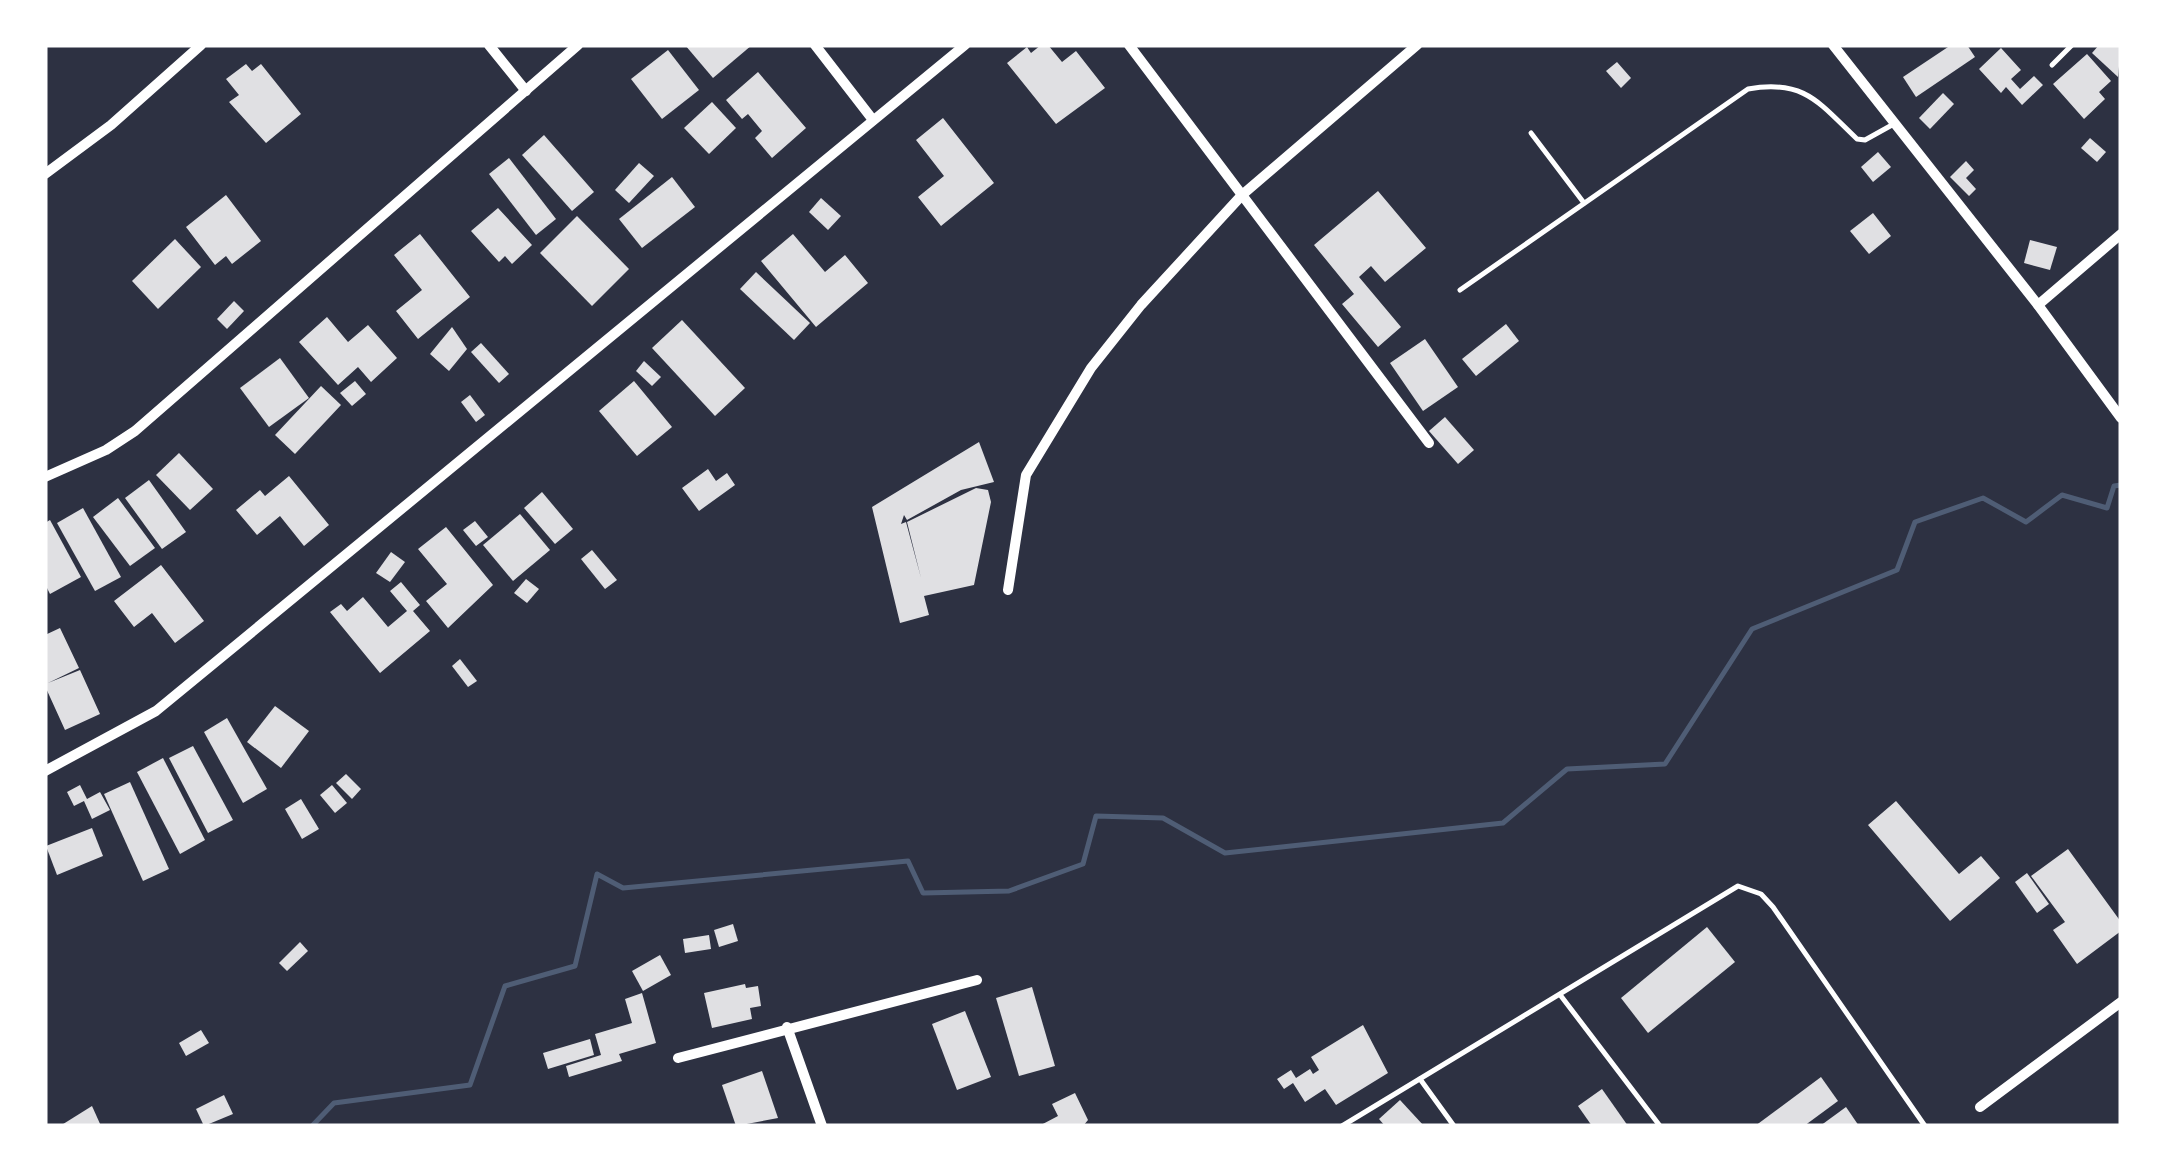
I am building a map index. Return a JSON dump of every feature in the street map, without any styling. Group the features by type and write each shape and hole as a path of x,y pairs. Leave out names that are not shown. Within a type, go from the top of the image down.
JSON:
{"street":[{"path":"45,174 111,124 201,45"},
{"path":"489,45 526,92"},
{"path":"45,477 106,450 135,432 578,45"},
{"path":"816,45 873,120"},
{"path":"45,772 156,711 965,45"},
{"path":"1129,45 1429,442"},
{"path":"1008,590 1026,475 1049,431 1141,305 1242,194 1417,45"},
{"path":"1833,45 2121,418"},
{"path":"2038,306 2121,234"},
{"path":"678,1058 976,980"},
{"path":"1980,1108 2121,1002"},
{"path":"787,1028 822,1126"}],"lane":[{"path":"2052,65 2072,45"},
{"path":"1460,290 1748,89 1774,85 1795,88 1811,96 1857,139 1865,140 1895,124"},
{"path":"1531,134 1584,203"},
{"path":"1342,1126 1738,886 1749,886 1773,907 1925,1126"},
{"path":"1562,996 1660,1126"},
{"path":"1420,1079 1454,1126"}],"building":[{"path":"685,45 752,45 713,78"},
{"path":"1048,45 1062,62 1076,51 1105,88 1056,124 1007,63 1027,47 1031,53"},
{"path":"1951,45 1967,45 1975,57 1916,97 1903,77"},
{"path":"2099,45 2121,45 2118,77 2092,53"},
{"path":"2001,48 2021,70 2011,79 2020,89 2034,76 2043,85 2022,105 2006,87 2001,93 1979,69"},
{"path":"668,50 699,90 662,119 631,79"},
{"path":"2087,54 2111,81 2099,92 2105,99 2084,119 2053,84"},
{"path":"1617,62 1631,78 1621,88 1606,71"},
{"path":"246,64 252,71 261,64 301,114 266,143 229,102 239,95 226,79"},
{"path":"758,72 806,128 772,158 755,138 762,131 748,114 742,119 726,100"},
{"path":"1943,93 1954,104 1930,129 1919,118"},
{"path":"712,102 736,128 709,154 684,128"},
{"path":"943,118 994,183 941,226 918,197 944,176 916,140"},
{"path":"544,135 594,192 572,211 522,155"},
{"path":"2090,138 2106,152 2097,162 2081,148"},
{"path":"1878,152 1891,167 1873,182 1861,167"},
{"path":"509,158 556,219 536,235 489,174"},
{"path":"1966,161 1974,170 1966,178 1976,189 1969,196 1950,177"},
{"path":"639,163 654,176 629,203 615,190"},
{"path":"672,177 695,207 642,248 619,219"},
{"path":"1378,191 1426,248 1385,282 1371,266 1359,277 1401,327 1378,347 1342,304 1354,294 1314,245"},
{"path":"226,195 261,241 232,264 226,256 215,265 186,227"},
{"path":"821,198 841,216 828,230 809,212"},
{"path":"498,208 532,245 512,264 505,256 499,262 471,231"},
{"path":"1873,213 1891,236 1869,254 1850,231"},
{"path":"577,216 629,269 592,306 540,253"},
{"path":"420,234 470,297 418,339 396,311 422,290 394,255"},
{"path":"793,234 825,272 845,255 868,283 816,327 761,261"},
{"path":"175,239 201,267 158,309 132,281"},
{"path":"2030,240 2057,247 2050,270 2024,263"},
{"path":"756,272 810,323 794,340 740,289"},
{"path":"234,301 244,311 227,329 217,319"},
{"path":"327,317 348,342 368,325 397,358 371,382 358,367 338,385 299,342"},
{"path":"682,320 745,388 715,416 652,348"},
{"path":"1506,324 1519,341 1476,376 1462,359"},
{"path":"452,327 467,349 449,371 430,354"},
{"path":"1425,339 1458,387 1423,411 1390,363"},
{"path":"481,343 509,374 499,383 471,352"},
{"path":"280,358 309,398 269,427 240,388"},
{"path":"644,361 661,377 652,386 636,371"},
{"path":"355,381 366,394 352,406 340,393"},
{"path":"634,381 672,427 637,456 599,411"},
{"path":"321,386 341,405 295,454 275,435"},
{"path":"470,395 485,415 476,422 461,402"},
{"path":"1445,417 1474,450 1458,464 1429,431"},
{"path":"979,442 994,482 961,490 907,520 904,515 901,524 906,522 921,578 907,522 976,488 988,490 991,502 974,585 924,596 929,615 900,623 872,507"},
{"path":"179,453 213,489 190,510 156,475"},
{"path":"708,469 716,481 727,473 735,485 699,511 682,488"},
{"path":"289,476 329,525 304,546 280,516 257,535 236,510 260,490 265,496"},
{"path":"149,480 186,532 162,549 125,498"},
{"path":"542,492 573,529 555,544 524,508"},
{"path":"118,498 155,548 130,566 93,517"},
{"path":"83,508 121,577 95,591 57,523"},
{"path":"520,514 550,550 513,581 483,545"},
{"path":"50,520 81,577 50,594 45,584 45,523"},
{"path":"475,521 488,537 476,546 463,530"},
{"path":"446,527 493,585 448,628 426,601 447,584 418,549"},
{"path":"592,550 617,580 605,589 581,559"},
{"path":"391,552 405,562 390,582 376,573"},
{"path":"161,565 204,621 175,643 152,613 134,627 114,601"},
{"path":"526,579 539,589 527,603 514,593"},
{"path":"401,582 420,605 413,611 430,631 380,673 330,612 341,604 347,611 363,597 388,627 407,611 390,591"},
{"path":"60,628 79,668 48,683 80,670 100,714 65,730 45,686 45,635"},
{"path":"460,659 477,681 468,687 452,666"},
{"path":"275,706 309,731 281,768 247,742"},
{"path":"227,718 267,789 243,803 204,732"},
{"path":"193,746 233,820 208,833 169,758"},
{"path":"163,758 205,840 180,854 137,772"},
{"path":"346,774 361,789 352,799 336,783"},
{"path":"130,782 169,869 143,881 104,794"},
{"path":"80,785 87,799 100,792 110,810 92,819 84,801 74,806 67,792"},
{"path":"332,785 347,803 335,813 320,795"},
{"path":"301,799 319,829 302,839 285,809"},
{"path":"1896,801 1959,874 1981,856 2000,878 1950,921 1868,825"},
{"path":"92,828 103,856 57,875 46,846"},
{"path":"2068,849 2121,922 2121,931 2077,964 2053,930 2065,922 2031,876"},
{"path":"2027,873 2049,904 2037,913 2015,882"},
{"path":"733,924 738,941 719,947 714,930"},
{"path":"1707,927 1735,962 1648,1033 1621,998"},
{"path":"709,935 711,949 685,953 683,939"},
{"path":"300,942 308,951 287,971 279,963"},
{"path":"660,955 671,975 643,991 632,971"},
{"path":"745,984 746,988 758,986 761,1006 750,1008 752,1019 712,1028 704,993"},
{"path":"1032,987 1055,1066 1019,1076 996,998"},
{"path":"642,993 656,1043 619,1054 622,1061 569,1077 566,1066 601,1055 595,1034 632,1023 625,999"},
{"path":"965,1011 991,1077 957,1090 932,1024"},
{"path":"1363,1025 1388,1073 1336,1105 1325,1089 1305,1102 1293,1083 1284,1089 1277,1079 1291,1070 1296,1078 1310,1069 1313,1074 1319,1070 1311,1057"},
{"path":"201,1030 209,1043 186,1056 179,1043"},
{"path":"590,1039 594,1055 548,1069 543,1053"},
{"path":"762,1071 778,1118 736,1126 722,1085"},
{"path":"1821,1077 1838,1101 1804,1126 1755,1126"},
{"path":"1602,1089 1628,1126 1592,1126 1578,1106"},
{"path":"1075,1093 1088,1120 1083,1126 1039,1126 1058,1116 1052,1104"},
{"path":"224,1095 233,1114 204,1126 196,1109"},
{"path":"1400,1100 1424,1126 1385,1126 1379,1119"},
{"path":"92,1106 101,1126 60,1126"},
{"path":"1846,1107 1859,1126 1820,1126"}],"waterway":[{"path":"312,1126 334,1103 470,1085 505,986 575,966 597,874 623,888 908,861 923,893 1009,891 1083,864 1096,816 1163,818 1225,853 1503,823 1567,769 1665,764 1752,629 1897,570 1915,522 1983,498 2026,522 2062,495 2107,508 2114,486 2121,485"}]}
